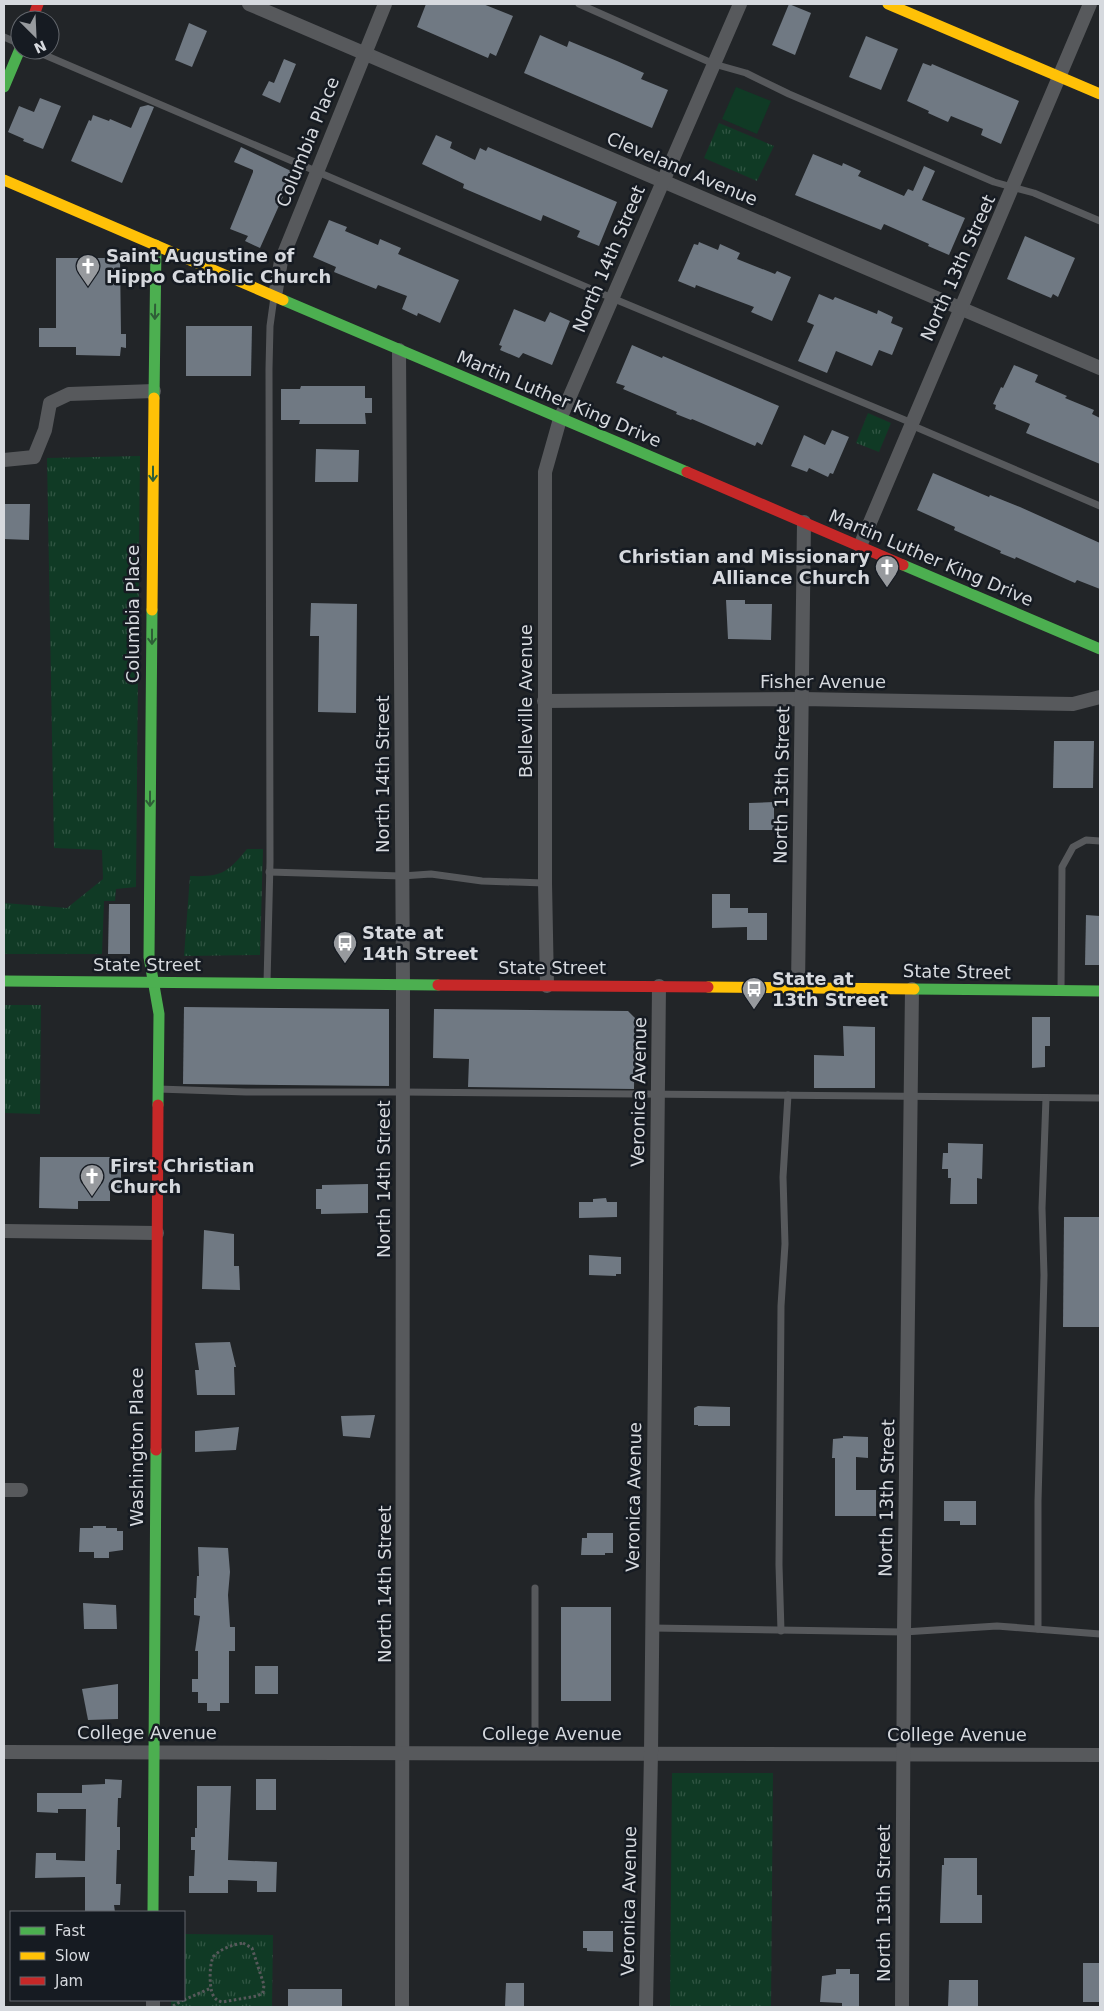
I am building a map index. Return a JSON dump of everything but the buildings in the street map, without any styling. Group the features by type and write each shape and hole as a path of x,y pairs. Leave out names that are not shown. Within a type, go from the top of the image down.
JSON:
{"street":[{"name":"Cleveland Avenue","path":"249,4 1100,368"},
{"name":"Columbia Place","path":"274,296 281,261 385,4"},
{"name":"North 14th Street","path":"560,419 740,4"},
{"path":"888,4 1100,94"},
{"name":"North 13th Street","path":"860,546 1014,187 1090,4"},
{"path":"4,87 15,60"},
{"name":"Martin Luther King Drive","path":"4,180 1100,650"},
{"name":"Columbia Place","path":"152,983 149,957 156,245"},
{"name":"North 14th Street","path":"399,350 403,985 404,1753 402,2007"},
{"path":"4,460 34,457 45,430 50,403 69,394 154,391"},
{"name":"Belleville Avenue","path":"547,986 544,701 545,472 560,419"},
{"name":"North 13th Street","path":"798,987 804,522"},
{"name":"Fisher Avenue","path":"544,701 802,699 1073,704 1100,697"},
{"name":"State Street","path":"4,981 1100,991"},
{"name":"Washington Place","path":"152,983 159,1014 153,1911"},
{"name":"Veronica Avenue","path":"646,2007 651,1752 659,986"},
{"name":"North 13th Street","path":"902,2007 904,1632 912,989"},
{"path":"4,1231 157,1233"},
{"path":"4,1490 21,1490"},
{"name":"College Avenue","path":"4,1752 1100,1754"}],"lane":[{"path":"579,4 714,64 746,73 789,94 994,182 1034,193 1100,221"},
{"path":"56,60 612,298 912,424 1100,506"},
{"path":"267,983 269,872 269,369 270,326 274,296"},
{"path":"1061,992 1062,867 1073,847 1086,840 1100,840"},
{"path":"269,872 402,876 431,874 482,881 545,883"},
{"path":"158,1090 1100,1098"},
{"path":"781,1631 779,1565 781,1315 785,1244 783,1177 788,1096"},
{"path":"1038,1629 1038,1501 1044,1275 1042,1208 1046,1098"},
{"path":"535,1588 536,1753"},
{"path":"652,1628 904,1632 975,1626 1100,1634"}],"path":[{"path":"243,1943 252,1948 264,1985 262,1993 257,1996 222,2002 217,2000 211,1988 212,1960 216,1954 228,1946 243,1943"},
{"path":"185,2000 211,1988"}],"green space":[{"path":"736,87 771,101 757,134 722,119"},
{"path":"719,123 774,146 757,181 704,158"},
{"path":"868,413 891,423 879,452 856,443"},
{"path":"140,456 136,887 116,889 115,901 104,901 102,954 4,954 4,903 67,908 103,879 102,850 54,848 47,458"},
{"path":"247,849 263,849 260,955 184,956 190,876 210,876 223,872"},
{"path":"4,1005 41,1005 40,1114 4,1113"},
{"path":"672,1773 773,1773 771,2007 670,2007"},
{"path":"185,1934 273,1935 272,2007 171,2007 171,2001 185,2001"}],"traffic: fast":[{"path":"4,87 15,60"},
{"path":"154,398 156,245"},
{"path":"283,300 687,472"},
{"path":"903,565 1100,649"},
{"path":"152,610 149,957 159,1014 158,1105"},
{"path":"4,981 438,985"},
{"path":"914,989 1100,991"},
{"path":"153,1911 156,1450"}],"traffic: slow":[{"path":"888,4 1100,94"},
{"path":"4,180 283,300"},
{"path":"152,610 154,398"},
{"path":"708,987 914,989"}],"traffic: jam":[{"path":"36,10 38,4"},
{"path":"687,472 903,565"},
{"path":"438,985 708,987"},
{"path":"156,1450 158,1105"}],"place":[{"name":"Saint Augustine of Hippo Catholic Church","path":"88,287"},
{"name":"Christian and Missionary Alliance Church","path":"887,588"},
{"name":"State at 14th Street","path":"345,964"},
{"name":"State at 13th Street","path":"754,1010"},
{"name":"First Christian Church","path":"92,1197"}]}
